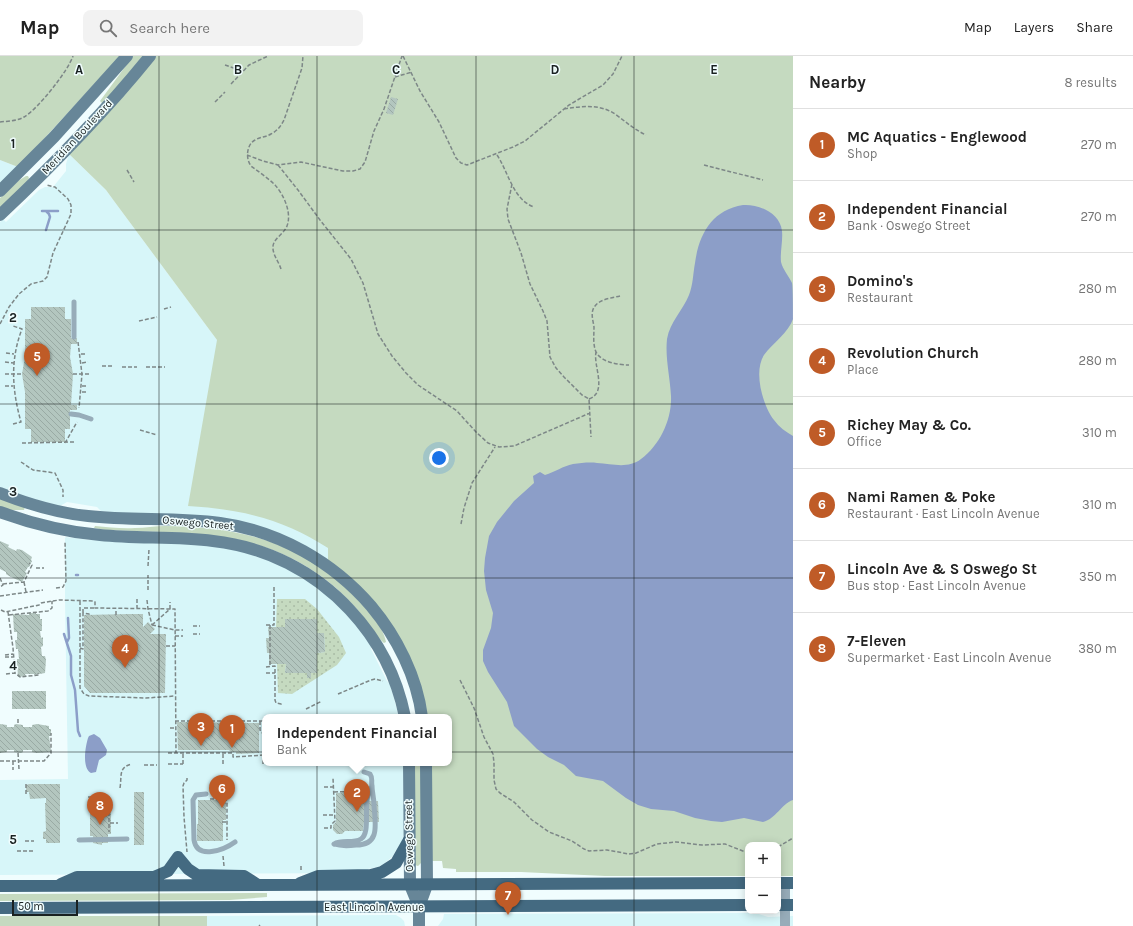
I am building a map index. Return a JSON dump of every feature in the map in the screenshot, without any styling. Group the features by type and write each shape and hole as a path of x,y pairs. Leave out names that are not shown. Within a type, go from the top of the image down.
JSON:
{"main road":[{"name":"Meridian Boulevard","path":"0,192 54,137 127,56"},
{"name":"Meridian Boulevard","path":"0,215 49,168 96,119 150,56"},
{"name":"Oswego Street","path":"0,493 44,507 87,516 210,522 234,526 266,534 300,549 324,564 346,581 366,600 381,619 394,640 407,666 415,687 421,714"},
{"name":"Oswego Street","path":"0,512 43,526 84,533 113,536 197,539 228,543 260,551 278,558 299,569 331,592 347,606 366,629 380,649 390,670 404,714"},
{"name":"Oswego Street","path":"409,766 410,885 419,907"},
{"name":"Oswego Street","path":"419,926 419,907 427,885 426,766"},
{"path":"294,885 318,876 371,875 382,872 396,863 409,840"},
{"path":"55,886 77,877 154,877 168,871 178,857 187,869 197,875 244,876 258,886"},
{"name":"East Lincoln Avenue","path":"0,886 745,883"},
{"name":"East Lincoln Avenue","path":"0,908 745,905"}],"street":[{"path":"785,883 785,926"}],"lane":[{"path":"74,302 76,338"},
{"path":"71,414 91,419"},
{"path":"364,772 371,774 374,795 375,828 372,840 367,844 361,845 334,844 338,841 359,840 364,836 366,830 366,797 372,786"},
{"path":"206,794 197,794 194,798 195,845 208,852 229,846 235,842"},
{"path":"79,840 127,839"}],"path":[{"path":"0,122 19,119 31,112 64,74 73,56"},
{"path":"231,84 252,63 268,56"},
{"path":"281,270 274,254 273,246 288,224 289,214 287,207 277,187 250,164 247,155 254,140 272,133 280,127 284,120 302,68 303,56"},
{"path":"247,155 278,165 302,162 312,163 337,170 358,170 365,162 377,123 403,56"},
{"path":"403,56 420,91 437,118 455,155 460,162 465,165 470,165 525,141 563,109 603,85 613,74 622,56"},
{"path":"225,65 243,71"},
{"path":"395,77 412,72"},
{"path":"215,102 225,92"},
{"path":"563,109 583,106 604,109 614,113 634,129 646,135"},
{"path":"497,154 512,184 526,203 534,207"},
{"path":"278,165 351,259 364,286 377,331 392,356 418,385 457,411 480,437 495,446 502,448 510,447 590,413"},
{"path":"704,165 763,180"},
{"path":"127,170 134,182"},
{"path":"512,184 507,209 508,222 521,253 529,282 547,321 550,357 556,368 564,377 582,395 589,399"},
{"path":"0,324 8,309 19,294 31,284 47,277 53,253 71,214 71,205 68,199 55,187 44,185"},
{"path":"589,399 594,396 599,388 592,313 594,307 602,300 620,296"},
{"path":"164,309 171,307"},
{"path":"139,321 157,317"},
{"path":"13,326 22,329 14,363 14,386 21,422 13,424"},
{"path":"76,338 81,355 82,374 82,386 78,412"},
{"path":"596,352 602,359 611,363 629,366"},
{"path":"6,353 15,354"},
{"path":"81,355 87,354"},
{"path":"5,362 14,363"},
{"path":"81,363 88,362"},
{"path":"102,366 113,366"},
{"path":"122,367 137,367"},
{"path":"146,367 165,367"},
{"path":"5,374 22,374"},
{"path":"73,374 90,374"},
{"path":"5,386 14,386"},
{"path":"82,386 88,386"},
{"path":"81,392 88,392"},
{"path":"589,399 591,438"},
{"path":"66,443 75,428 77,420"},
{"path":"140,430 157,434"},
{"path":"22,443 74,442"},
{"path":"461,524 472,483 495,446"},
{"path":"21,462 33,470 55,473 63,490 63,497"},
{"path":"56,588 62,587 66,581 65,541"},
{"path":"148,566 149,549"},
{"path":"26,592 24,577 32,565 29,564"},
{"path":"36,568 44,568"},
{"path":"148,575 148,590"},
{"path":"0,579 3,584"},
{"path":"0,587 3,584 24,582"},
{"path":"266,625 274,625 274,587"},
{"path":"0,595 4,596 43,590"},
{"path":"137,599 137,608"},
{"path":"147,600 152,625"},
{"path":"9,615 51,610 52,601"},
{"path":"1,610 8,611 39,605 41,602 52,601 94,601 95,608"},
{"path":"80,601 80,688 82,693 86,695 146,698 175,696"},
{"path":"152,625 170,609 170,602"},
{"path":"80,648 83,649 83,608 175,609 176,753"},
{"path":"116,608 116,615"},
{"path":"8,611 14,645 14,674"},
{"path":"83,613 89,615"},
{"path":"152,625 175,630 183,630"},
{"path":"270,625 270,666"},
{"path":"193,626 200,626"},
{"path":"193,634 200,634"},
{"path":"175,636 183,636"},
{"path":"166,646 175,646"},
{"path":"5,656 14,656"},
{"path":"266,666 274,666 274,699 276,703 281,705"},
{"path":"266,674 274,673"},
{"path":"6,674 14,674 18,676 39,675 38,674"},
{"path":"338,694 371,680 384,681"},
{"path":"460,680 474,708 484,737 493,754 494,780 496,789 514,802 532,820 549,832 572,841 589,851 607,850 629,854 657,844 676,842 702,845 725,844 745,852"},
{"path":"306,709 322,701"},
{"path":"18,719 18,724"},
{"path":"175,722 260,721 260,730 262,732"},
{"path":"170,728 176,728"},
{"path":"0,761 44,761 51,753 51,733"},
{"path":"18,753 18,769"},
{"path":"168,753 233,753 233,757 262,755"},
{"path":"168,764 183,765 183,753"},
{"path":"224,753 224,766"},
{"path":"13,761 13,770"},
{"path":"120,788 122,770 125,766 132,764"},
{"path":"144,765 157,765"},
{"path":"224,777 224,789"},
{"path":"186,778 187,780 183,784 183,814 188,855"},
{"path":"324,828 332,828 331,825 335,821 333,778"},
{"path":"26,794 26,784 28,784"},
{"path":"324,787 333,787"},
{"path":"334,792 364,791"},
{"path":"88,797 109,797 110,836"},
{"path":"209,800 227,800 227,843"},
{"path":"323,815 335,815"},
{"path":"222,822 227,822"},
{"path":"109,824 118,823"},
{"path":"781,845 793,838"},
{"path":"26,841 34,841"},
{"path":"223,850 224,866"},
{"path":"18,851 34,851"},
{"path":"301,866 301,873"}],"shaded area":[{"path":"69,154 106,190 217,340 328,548 328,561 289,538 101,511 97,507 67,502 60,506 28,498 0,488 0,222 3,219 6,222 39,190 45,187 53,187 66,171 66,164"},
{"path":"0,160 18,167 0,185"},
{"path":"65,538 211,545 259,555 296,572 327,594 359,628 371,646 371,649 387,681 390,684 398,714 262,714 262,766 403,766 404,834 399,851 396,850 393,856 385,863 378,867 368,869 368,873 0,875 0,780 68,779"},
{"path":"745,913 759,914 768,917 793,916 793,926 438,926 443,919 444,914"},
{"path":"396,915 404,921 405,926 207,926 207,916"}],"green space":[{"path":"0,56 120,56 18,167 0,160"},
{"path":"133,56 143,56 103,104 100,101"},
{"path":"156,56 793,56 793,876 781,876 781,842 745,842 745,876 605,876 521,872 456,872 456,869 443,868 442,861 432,861 431,766 452,766 452,714 426,714 409,658 328,561 328,548 295,530 261,517 207,507 188,506 217,340 106,190 69,154"},
{"path":"26,176 29,178 26,184 0,208 0,198 18,181"},
{"path":"0,498 25,507 24,510 9,510 0,507"},
{"path":"95,526 125,528 165,526 192,527 244,534 269,541 292,551 315,564 336,579 374,618 382,630 386,642 384,643 377,636 358,611 336,588 309,568 282,554 255,544 226,538 168,532 105,530 94,528"},
{"path":"277,599 305,599 317,609 339,637 346,653 337,665 292,694 278,693 277,664 286,664 285,673 317,672 317,653 325,652 324,634 317,633 317,619 286,619 285,627 276,627"},
{"path":"413,766 420,766 421,863 418,866 415,865"},
{"path":"267,893 267,897 230,900 0,901 0,894"},
{"path":"0,916 207,916 207,926 0,926"}],"water":[{"path":"743,205 762,208 777,219 782,231 781,262 792,283 793,319 788,329 764,355 759,370 759,379 763,398 770,414 780,427 793,436 793,800 771,818 763,822 744,818 722,822 695,818 674,811 651,809 638,805 603,781 576,776 564,765 548,757 537,749 514,726 507,702 488,672 483,661 483,650 491,628 493,613 486,590 484,571 489,536 497,522 514,501 534,483 533,476 540,472 545,475 573,464 631,464 641,459 648,453 659,439 664,431 671,405 667,339 671,327 690,291 700,242 709,225 715,218 723,212"},
{"path":"94,734 100,738 107,750 106,755 99,760 96,772 91,773 86,767 85,752 89,736"}],"building":[{"path":"391,97 398,99 393,115 386,113"},
{"path":"31,307 65,307 65,319 71,319 71,338 77,338 77,344 71,344 70,357 73,374 71,405 77,405 77,410 70,410 70,429 65,429 65,442 31,442 31,429 25,429 25,392 22,374 25,357 25,319 31,319"},
{"path":"0,541 9,545 8,547 16,551 17,549 22,550 32,557 32,561 25,572 27,573 22,582 9,576 6,572 0,569"},
{"path":"29,613 40,614 40,619 42,619 42,631 40,631 41,638 43,637 43,646 41,647 42,656 45,656 46,660 45,673 34,675 25,674 26,676 18,677 17,659 19,659 15,640 17,640 17,632 14,632 13,614 29,615"},
{"path":"143,614 143,627 148,622 155,629 150,634 166,634 165,693 90,693 84,686 84,615"},
{"path":"285,619 317,619 317,633 324,633 325,652 317,653 317,673 311,673 311,678 307,678 307,673 285,673 286,664 269,664 269,653 267,653 266,638 269,638 268,627 285,627"},
{"path":"12,691 46,691 46,709 12,709"},
{"path":"177,722 259,723 259,753 236,754 236,752 231,752 229,750 178,750"},
{"path":"0,724 7,725 7,727 14,727 16,724 23,725 23,727 32,727 32,725 37,724 49,726 49,729 51,729 51,736 49,736 51,752 37,753 32,752 32,750 23,750 21,753 14,752 14,750 7,750 7,752 0,753"},
{"path":"60,784 60,843 46,843 46,839 43,839 43,832 46,831 46,798 30,799 29,792 26,792 26,785"},
{"path":"134,792 144,792 144,845 134,845"},
{"path":"336,793 363,793 363,801 378,801 379,822 364,822 363,831 345,831 342,834 337,834 333,830 333,825 336,822"},
{"path":"90,799 108,799 108,808 111,808 111,834 108,834 108,843 102,843 102,845 93,843 93,836 90,836"},
{"path":"198,800 226,800 226,820 223,820 223,841 197,841"}],"waterway":[{"path":"42,211 46,211 50,217 46,230"},
{"path":"46,211 58,211"},
{"path":"67,642 69,638 68,618"},
{"path":"64,634 71,656 71,675 75,690 78,731 80,736"}],"place":[{"name":"Richey May & Co.","path":"37,376"},
{"name":"Revolution Church","path":"125,668"},
{"name":"Domino's","path":"201,746"},
{"name":"MC Aquatics - Englewood","path":"232,748"},
{"name":"Nami Ramen & Poke","path":"222,808"},
{"name":"Independent Financial","path":"357,812"},
{"name":"7-Eleven","path":"100,825"},
{"name":"Lincoln Ave & S Oswego St","path":"508,915"}]}
